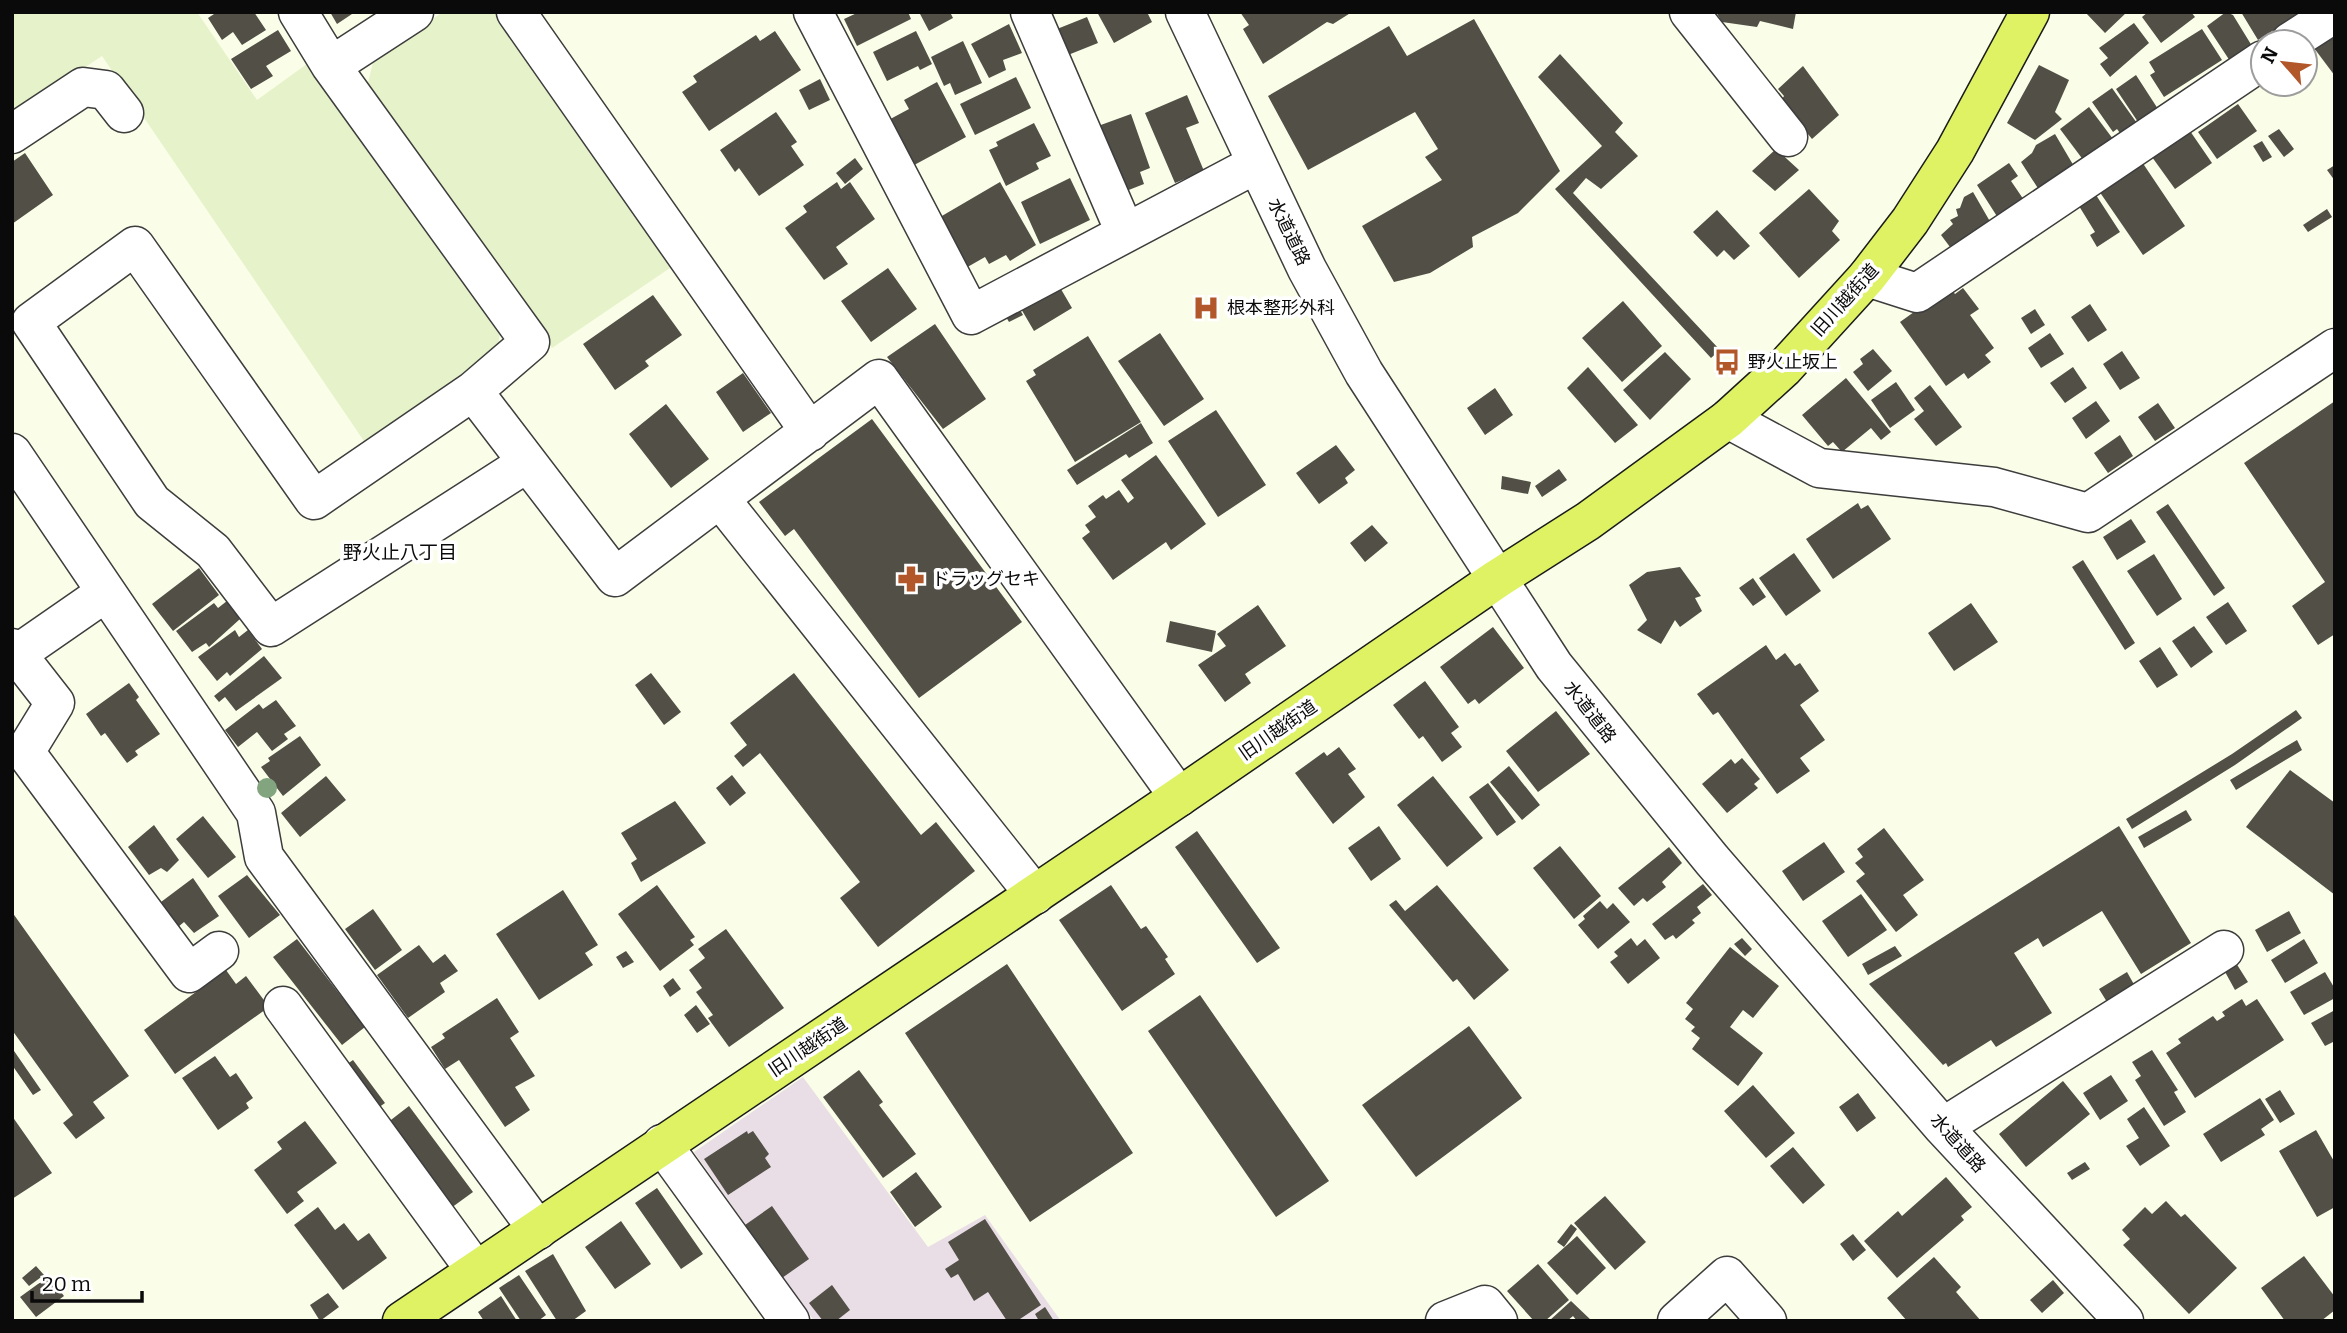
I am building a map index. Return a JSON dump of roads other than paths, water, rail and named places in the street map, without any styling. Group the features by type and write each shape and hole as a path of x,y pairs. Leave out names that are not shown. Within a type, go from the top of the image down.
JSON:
{"main road":[{"name":"旧川越街道","path":"402,1321 1035,895 1497,579 1588,521 1728,419 1784,368 1867,277 1910,221 1955,152 2030,12"}],"street":[{"path":"298,12 331,66 530,342 473,391 314,500 135,246 31,322 152,502 214,551 271,627 527,463"},
{"path":"331,66 414,12"},
{"path":"516,12 810,432"},
{"path":"813,12 971,315 1256,163"},
{"path":"1030,12 1125,232"},
{"name":"水道道路","path":"1185,12 1307,269 1364,373 1554,666 1712,860 1943,1127 2124,1321"},
{"path":"1689,12 1788,137"},
{"path":"2312,28 2335,13"},
{"path":"1867,277 1917,293 2249,69"},
{"path":"12,134 83,87 106,90 124,113"},
{"path":"1728,419 1819,468 1994,486 2088,513 2335,348"},
{"path":"473,391 615,577 879,379 1179,797"},
{"path":"12,453 256,813 264,857 538,1230"},
{"path":"721,500 1035,895"},
{"path":"105,593 15,651 55,704 25,752 189,973 219,951"},
{"path":"1943,1127 2224,950"},
{"path":"284,1006 476,1271"},
{"path":"662,1144 790,1321"},
{"path":"1677,1321 1727,1276 1767,1321"},
{"path":"1446,1321 1485,1305 1498,1321"}],"place":[{"name":"根本整形外科","path":"1206,308"},
{"name":"野火止坂上","path":"1727,362"},
{"name":"ドラッグセキ","path":"911,579"}],"district":[{"name":"野火止八丁目","path":"400,552"}]}
